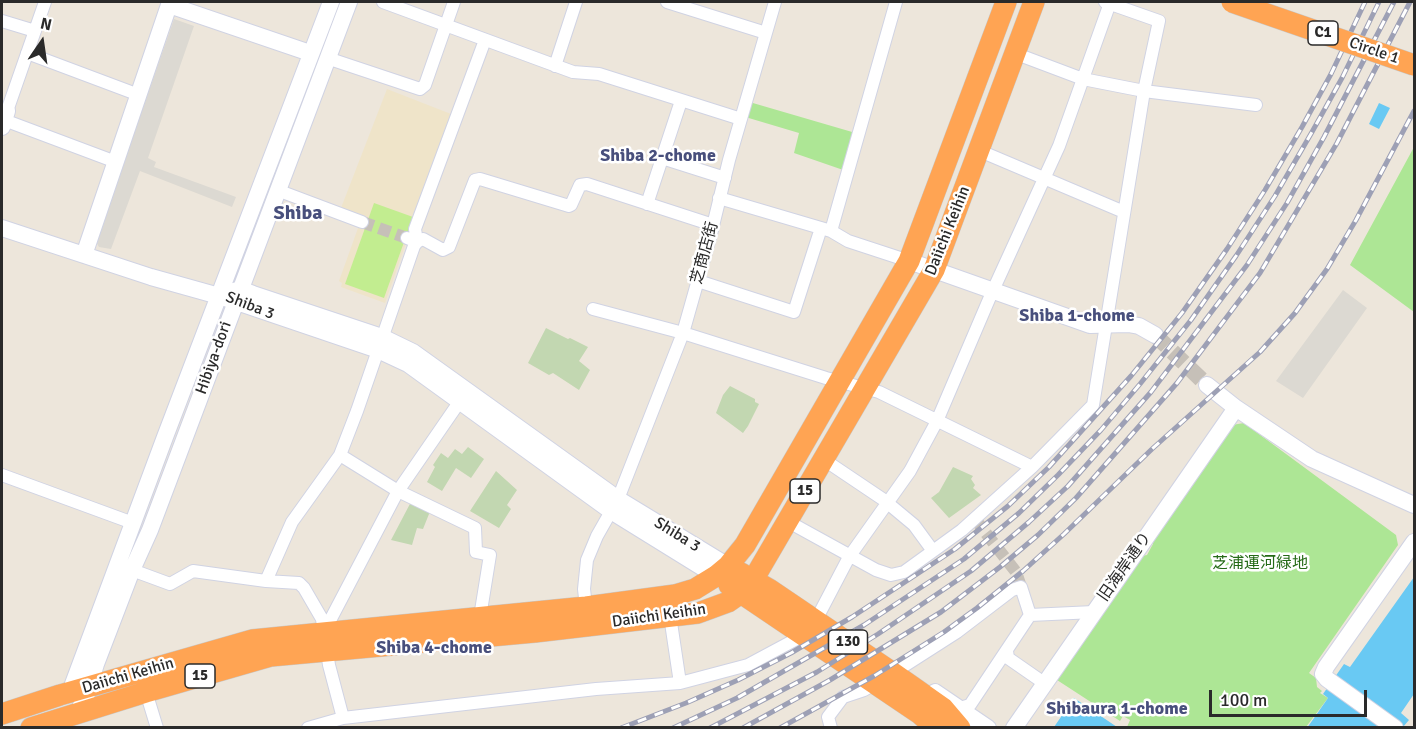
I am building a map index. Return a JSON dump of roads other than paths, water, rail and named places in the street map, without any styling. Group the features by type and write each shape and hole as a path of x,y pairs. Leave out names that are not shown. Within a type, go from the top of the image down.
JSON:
{"highway":[{"name":"Daiichi Keihin","path":"405,634 480,617 586,607 684,593 695,589 722,571 745,544 909,261 1006,2"},
{"name":"Daiichi Keihin","path":"2,714 80,689 252,640 325,642 698,613 715,608 747,586 934,270 1034,2"},
{"name":"Circle 1","path":"1232,2 1414,65"},
{"name":"C1","path":"1269,2 1414,51"},
{"name":"130","path":"722,571 884,678 960,718"},
{"name":"Daiichi Keihin","path":"31,728 57,724 77,713 325,642"},
{"name":"130","path":"884,678 936,728"}],"street":[{"path":"45,2 4,120 116,162"},
{"name":"Hibiya-dori","path":"80,689 96,664 150,530 231,296 310,53 331,2"},
{"name":"Hibiya-dori","path":"77,713 80,689 133,523 277,190 349,2"},
{"path":"383,2 573,72 599,74 741,119"},
{"path":"327,58 420,89 425,85 454,2"},
{"path":"555,66 576,2"},
{"path":"667,2 766,33"},
{"name":"芝商店街","path":"586,607 584,589 587,560 597,536 615,505 683,333 775,2"},
{"path":"698,281 794,312 849,172 896,2"},
{"path":"308,728 343,718 596,688 680,683 748,665 810,628 849,557 910,471 937,421 1059,146 1107,2 1159,21 1144,91 1104,326 1093,405 1032,467 962,530 904,572 891,575 876,570 849,557 787,521"},
{"path":"84,255 139,95 164,3 310,53"},
{"path":"2,21 34,32"},
{"path":"266,581 292,522 340,454 380,344 415,229 485,40"},
{"path":"27,53 139,95"},
{"path":"1014,53 1083,79 1144,91 1256,105"},
{"path":"647,204 681,100"},
{"path":"980,150 1125,212"},
{"path":"662,158 725,178"},
{"path":"412,240 423,239 443,250 449,247 473,182 477,179 565,206 571,205 577,188 583,183 712,225"},
{"path":"277,190 362,222"},
{"path":"719,198 826,229 848,241 1090,325 1128,324 1139,326 1155,335"},
{"name":"Shiba 3","path":"2,228 150,277 231,296 380,344 413,352 615,505"},
{"path":"593,309 683,333 879,392 1032,467"},
{"name":"Shiba 3","path":"380,344 460,401 615,505 722,571"},
{"path":"1207,385 1236,408 1312,459 1414,505"},
{"path":"325,642 398,491 460,401"},
{"name":"旧海岸通り","path":"1014,728 1236,408"},
{"path":"340,454 398,491 475,528 476,552 489,555 480,617"},
{"path":"823,459 887,503 914,525 933,552"},
{"path":"2,476 133,523"},
{"path":"1395,728 1323,674 1414,542"},
{"path":"132,570 170,584 193,571 266,581 291,581 304,588 320,614 343,718"},
{"path":"831,728 828,717 843,697 864,690 957,632 1012,590 1021,587 1030,615"},
{"path":"1030,615 1094,612"},
{"path":"988,728 960,718 1030,615"},
{"path":"670,616 680,683"},
{"path":"1007,651 1008,658 1044,683"},
{"path":"884,678 921,703 942,721 941,728"},
{"path":"146,692 157,728"}],"water":[{"path":"1379,103 1390,108 1379,129 1369,124"},
{"path":"1414,577 1414,694 1401,713 1409,720 1403,727 1307,728 1328,698 1323,694 1344,664 1350,667"},
{"path":"1074,698 1117,727 1054,727"}],"tunnel":[{"path":"362,222 407,238"},
{"path":"1155,335 1207,385"},
{"path":"975,519 1016,572 1021,587"}],"railway":[{"path":"621,728 738,680 791,653 852,617 955,549 1008,506 1049,467 1131,376 1182,313 1227,249 1302,127 1331,74 1365,2"},
{"path":"673,728 737,698 864,625 964,559 1019,513 1058,475 1101,430 1140,384 1191,320 1236,256 1275,196 1312,132 1342,78 1379,2"},
{"path":"710,728 817,672 878,634 971,571 1068,486 1151,392 1247,265 1287,203 1324,137 1394,2"},
{"path":"743,728 830,680 941,612 1038,535 1076,498 1177,383 1260,273 1337,143 1410,2"},
{"path":"780,728 874,676 944,632 977,608 1064,534 1152,449 1260,352 1295,313 1327,269 1414,111"}],"district":[{"name":"Shiba 2-chome","path":"658,156"},
{"name":"Shiba","path":"298,214"},
{"name":"Shiba 1-chome","path":"1077,316"},
{"name":"Shiba 4-chome","path":"434,648"},
{"name":"Shibaura 1-chome","path":"1117,709"}],"park label":[{"name":"芝浦運河緑地","path":"1260,564"}]}
